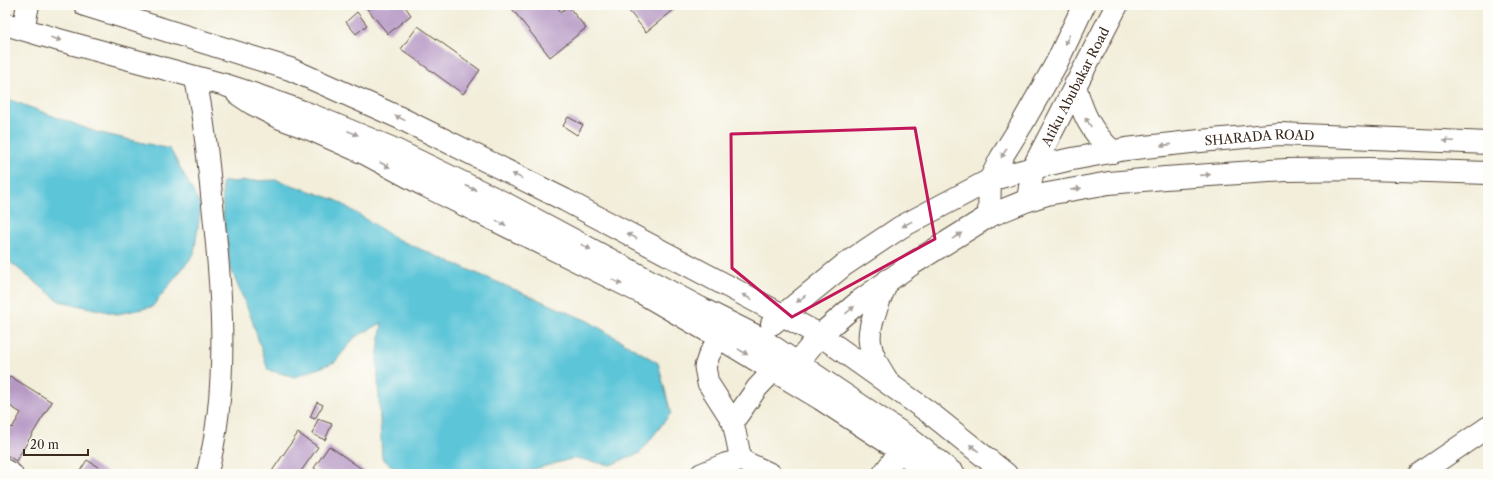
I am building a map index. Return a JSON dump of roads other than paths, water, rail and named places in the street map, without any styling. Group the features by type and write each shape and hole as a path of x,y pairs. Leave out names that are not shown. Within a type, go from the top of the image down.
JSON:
{"main road":[{"path":"28,5 14,26 225,85 309,114 391,148 506,204 700,308 758,337 798,362 909,438 954,474"},
{"path":"85,5 290,69 398,117 565,200 820,335 930,414 1005,473"},
{"path":"989,216 990,180 1001,158 1056,64 1084,5"},
{"name":"Atiku Abubakar Road","path":"1028,200 1033,168 1117,5"},
{"path":"1075,85 1084,115 1103,143 1113,152"},
{"name":"SHARADA ROAD","path":"758,337 782,315 844,265 901,227 990,180 1033,168 1113,152 1200,141 1280,134 1488,143"},
{"path":"798,362 820,335 888,280 989,216 1047,194 1109,184 1286,170 1369,169 1488,173"},
{"path":"888,280 875,315 870,334 870,342 872,352 878,365 891,386"}],"street":[{"path":"195,77 201,104 207,150 220,291 221,355 218,420 206,474"},
{"path":"225,85 252,104 367,155 643,294 774,370 900,451 928,474"},
{"path":"719,338 709,355 705,367 708,383 732,422 741,460"},
{"path":"732,422 757,388 774,370"},
{"path":"1419,474 1488,427"},
{"path":"883,474 900,451"},
{"path":"701,474 725,464 741,460 771,474"}],"water":[{"path":"5,98 96,132 170,149 201,206 194,254 152,307 117,314 59,301 5,258"},
{"path":"277,180 336,200 397,239 588,321 658,363 671,413 640,453 610,465 575,458 516,474 401,474 382,458 377,360 382,323 355,337 335,362 295,377 268,370 251,317 230,267 223,214 222,182"}]}
